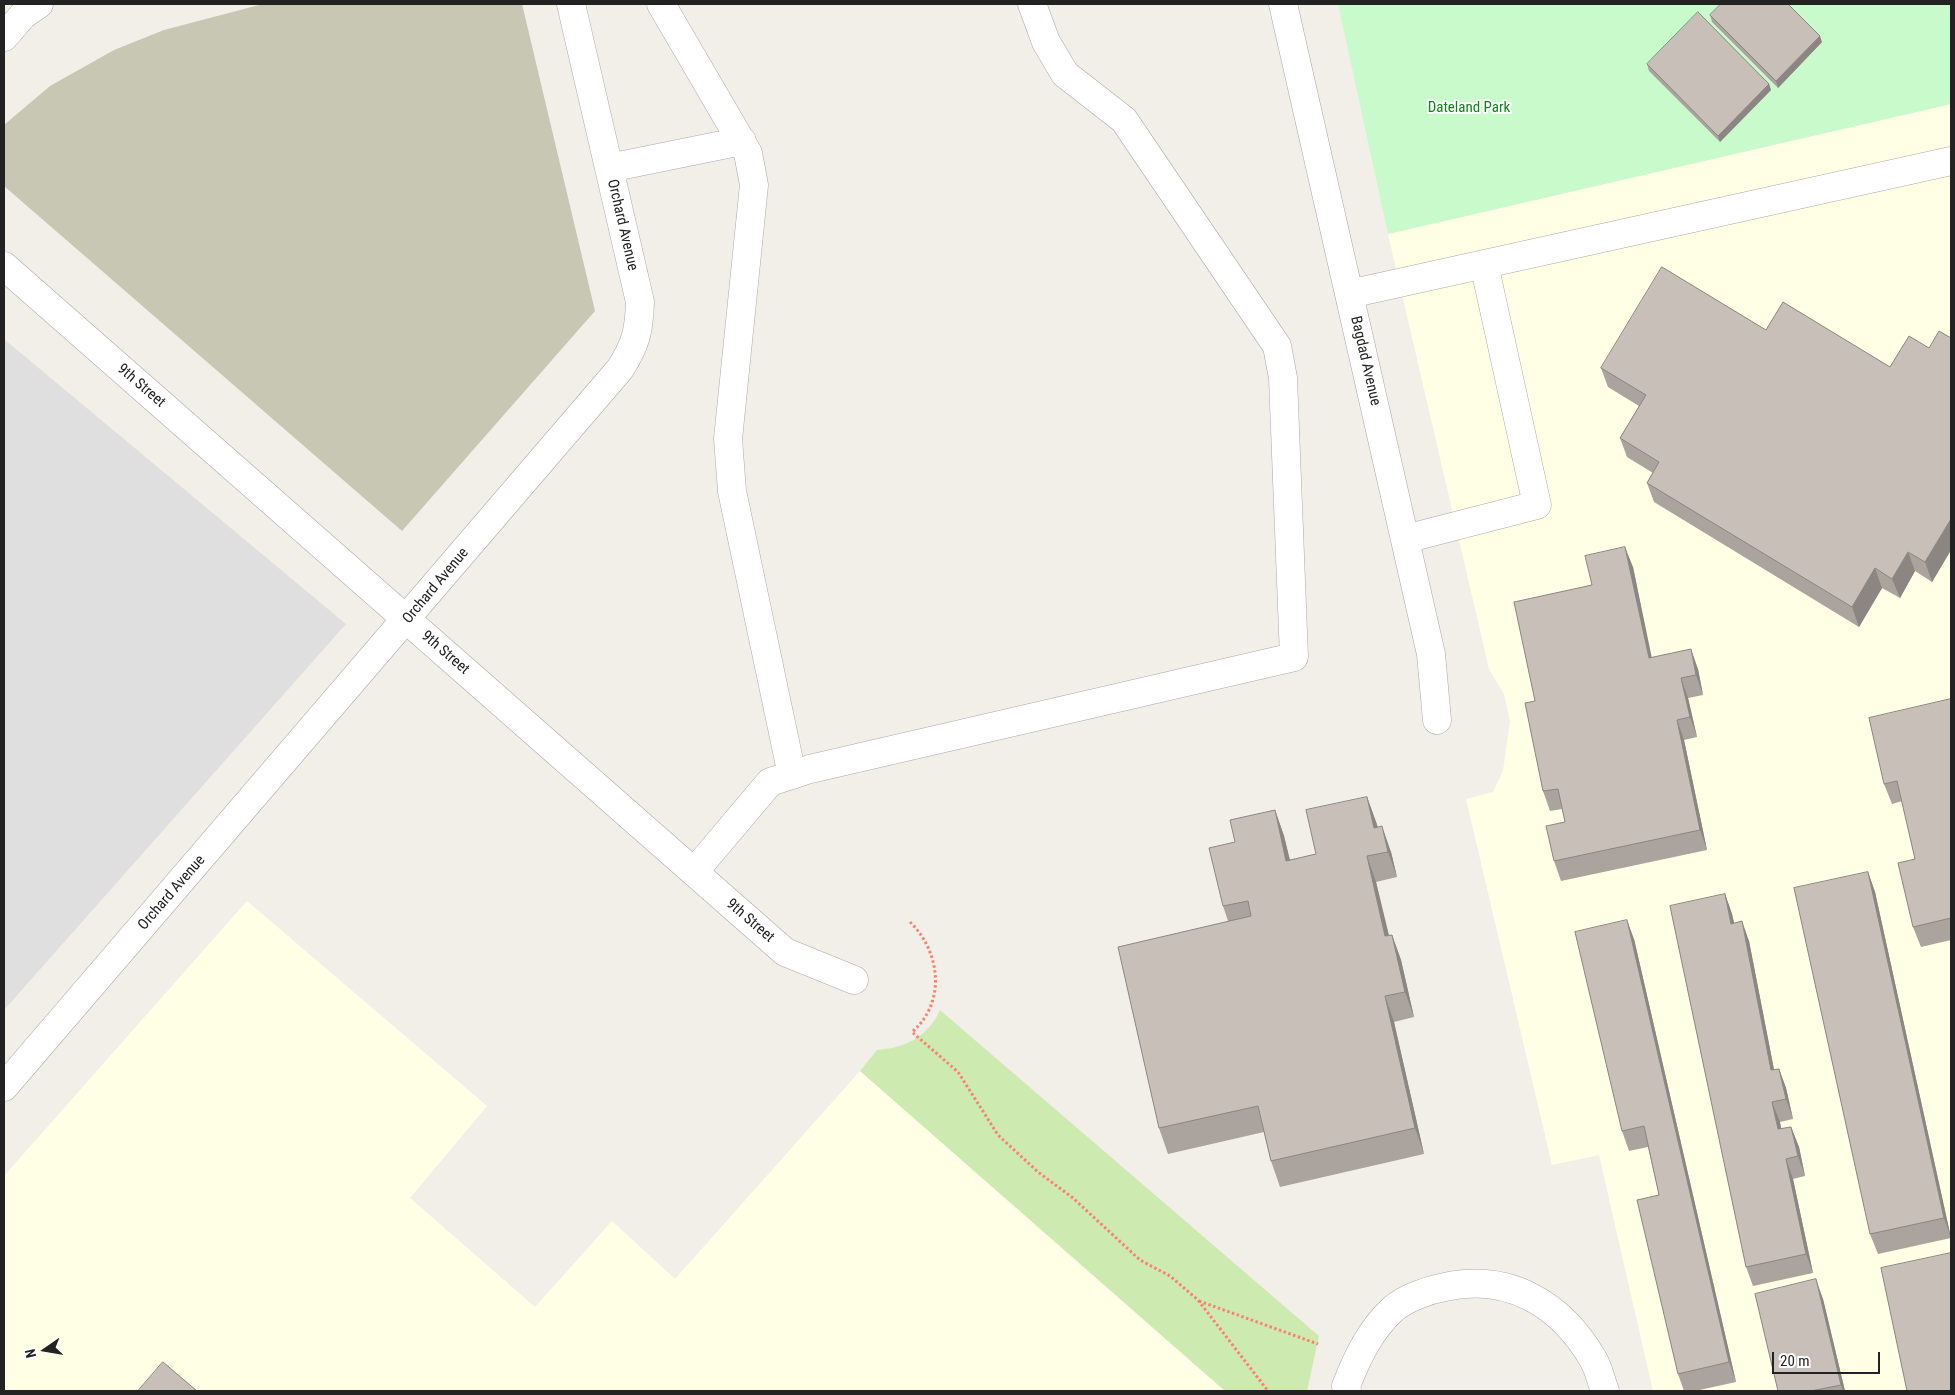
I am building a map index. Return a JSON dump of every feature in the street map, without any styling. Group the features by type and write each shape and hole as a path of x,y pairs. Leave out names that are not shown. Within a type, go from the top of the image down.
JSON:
{"street":[{"path":"4,37 23,15 40,4"},
{"name":"Orchard Avenue","path":"6,1079 407,620 620,369 631,352 639,328 640,302 571,4"},
{"path":"662,4 748,153 754,185 728,447 732,491 792,775"},
{"path":"694,872 770,782 810,769 1294,657 1283,378 1277,346 1124,120 1065,74 1046,42 1032,4"},
{"name":"Bagdad Avenue","path":"1283,4 1431,654 1437,720"},
{"path":"609,168 742,142"},
{"path":"1349,294 1951,161"},
{"path":"1405,539 1537,505 1484,264"},
{"name":"9th Street","path":"4,266 785,952 854,980"},
{"path":"1347,1391 1346,1386 1364,1347 1377,1327 1394,1308 1435,1289 1462,1284 1487,1284 1517,1290 1542,1303 1567,1323 1594,1360 1605,1391"}],"path":[{"path":"910,922 925,940 936,973 934,995 928,1013 922,1024 912,1032 958,1072 998,1135 1038,1172 1073,1198 1140,1260 1170,1276 1198,1300 1268,1391"},
{"path":"1198,1300 1318,1344"}],"shaded area":[{"path":"263,4 522,4 595,311 402,531 4,186 4,125 50,86 114,50 164,30"},
{"path":"1951,104 1951,1391 1653,1391 1599,1155 1552,1165 1466,799 1493,792 1503,771 1510,721 1504,694 1489,669 1388,234"},
{"path":"4,339 346,624 4,1010"},
{"path":"247,901 487,1106 410,1198 535,1307 612,1221 675,1279 860,1071 1225,1391 4,1391 4,1176"}],"green space":[{"name":"Dateland Park","path":"1338,4 1951,4 1951,104 1388,234"},
{"path":"940,1010 1319,1336 1307,1391 1225,1391 860,1071 877,1050 906,1044 922,1034"}],"building":[{"path":"1721,4 1788,4 1820,36 1776,81 1710,15"},
{"path":"1698,12 1769,84 1718,136 1647,64"},
{"path":"1662,267 1766,330 1783,302 1890,367 1909,336 1929,348 1939,331 1951,338 1951,519 1925,562 1908,552 1892,579 1875,568 1852,607 1647,483 1659,462 1620,438 1646,395 1601,368"},
{"path":"1625,547 1649,658 1691,649 1696,675 1681,678 1690,717 1677,720 1700,830 1554,861 1546,826 1565,822 1558,789 1543,791 1525,703 1535,701 1514,602 1592,585 1585,556"},
{"path":"1951,699 1951,918 1913,927 1898,863 1915,859 1897,781 1884,784 1869,718"},
{"path":"1367,797 1374,828 1382,826 1388,852 1367,856 1385,936 1392,935 1405,992 1385,996 1415,1128 1271,1161 1258,1106 1159,1128 1118,947 1251,916 1248,901 1223,906 1209,848 1235,842 1230,820 1275,810 1286,861 1316,854 1306,810"},
{"path":"1868,872 1944,1218 1870,1234 1794,888"},
{"path":"1725,894 1731,924 1742,921 1771,1070 1779,1069 1786,1099 1772,1102 1778,1129 1791,1127 1798,1156 1786,1159 1806,1254 1746,1267 1670,906"},
{"path":"1627,920 1729,1362 1678,1374 1637,1200 1659,1195 1644,1126 1622,1131 1575,932"},
{"path":"1951,1253 1951,1391 1907,1391 1881,1268"},
{"path":"1816,1279 1841,1385 1811,1391 1778,1391 1755,1294"},
{"path":"163,1362 197,1391 138,1391"}]}
